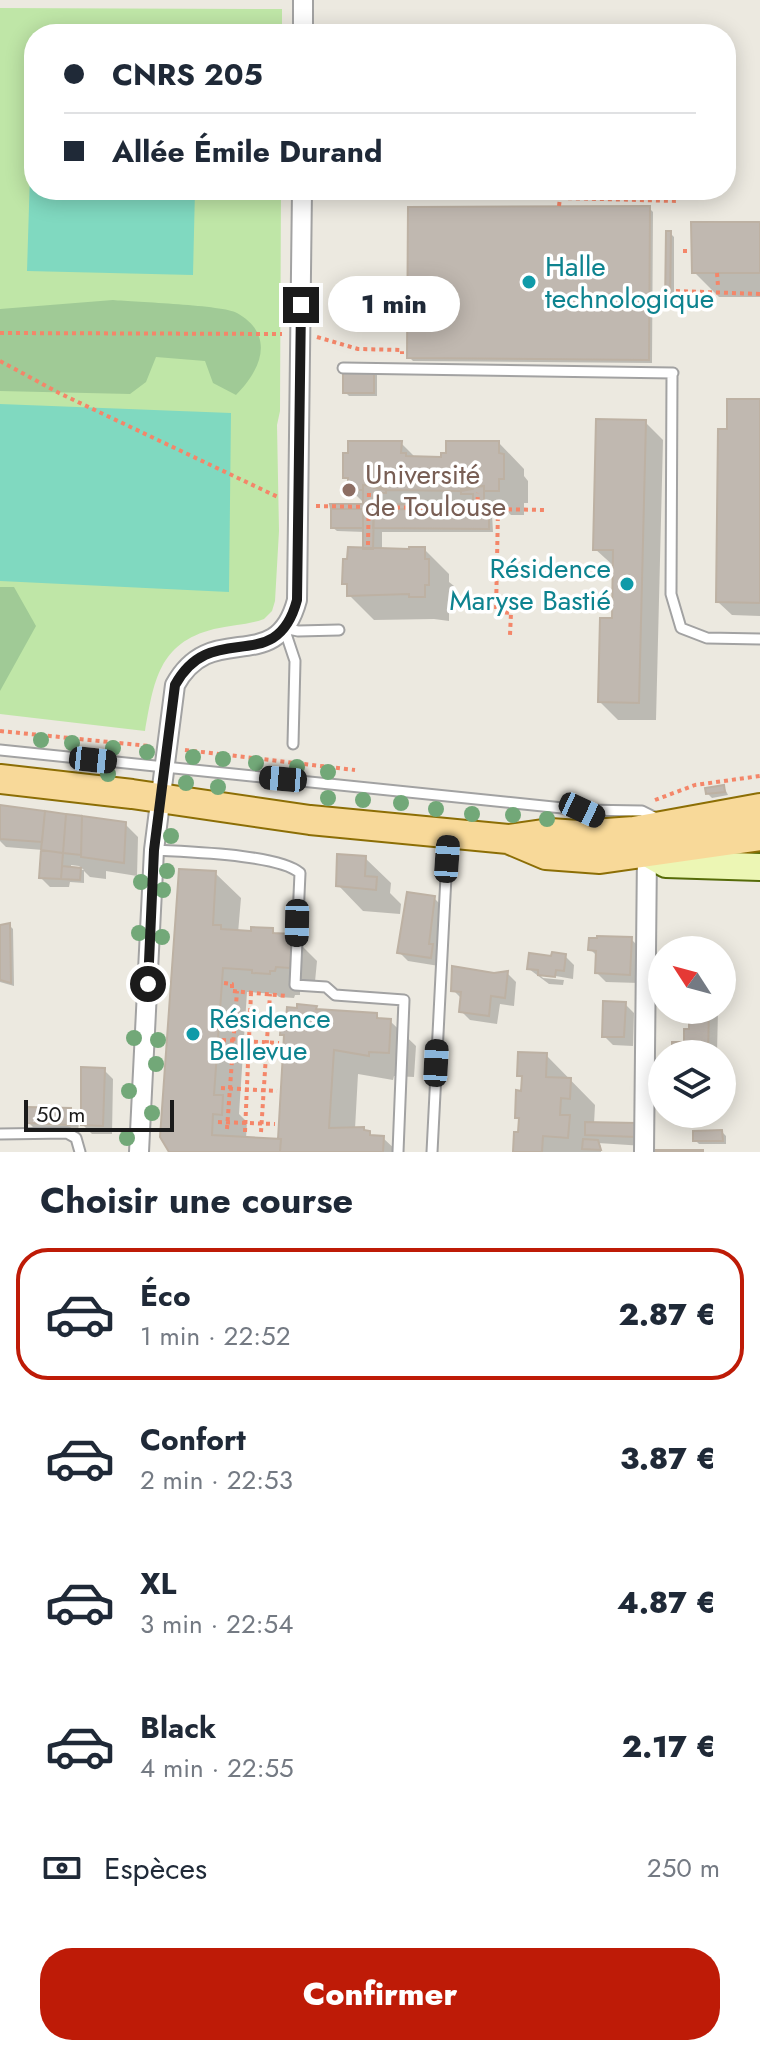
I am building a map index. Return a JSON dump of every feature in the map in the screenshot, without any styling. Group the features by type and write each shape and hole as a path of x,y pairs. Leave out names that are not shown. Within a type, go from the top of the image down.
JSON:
{"main road":[{"path":"0,779 310,820 508,839 550,833 619,833 760,808"},
{"path":"508,839 546,855 576,859 647,853 760,836"},
{"path":"647,853 666,864 760,867"}],"street":[{"path":"303,0 303,24"},
{"path":"142,1148 154,850 175,685 184,670 208,652 262,644 276,638 292,618 297,600 302,200"},
{"path":"644,1152 647,853 655,838 669,824"}],"lane":[{"path":"343,368 672,374 671,594 681,628 707,638 760,639"},
{"path":"293,744 295,661 284,628 339,630"},
{"path":"0,750 582,810 642,811 669,824"},
{"path":"582,810 610,823 629,844 647,853"},
{"path":"432,1152 448,833"},
{"path":"154,850 248,858 292,866 300,873 295,985 326,987 335,995 404,1000 398,1152"},
{"path":"0,1134 67,1133 76,1138 80,1152"}],"path":[{"path":"559,206 560,200"},
{"path":"639,200 678,201"},
{"path":"683,251 691,251"},
{"path":"717,273 718,286"},
{"path":"676,291 760,294"},
{"path":"0,333 290,334"},
{"path":"0,361 83,405 278,495 284,504"},
{"path":"368,545 369,490"},
{"path":"477,509 478,493"},
{"path":"309,506 546,510"},
{"path":"498,509 496,612 511,613 510,635"},
{"path":"0,731 155,747"},
{"path":"675,793 695,785 760,776"},
{"path":"224,983 232,984 232,991 283,995"},
{"path":"227,1129 237,991"},
{"path":"245,1132 251,993"},
{"path":"261,1132 270,994"},
{"path":"222,1040 279,1043"},
{"path":"221,1088 277,1091"},
{"path":"218,1122 275,1124"}],"green space":[{"path":"0,8 282,9 282,24 24,24 24,200 281,200 280,411 277,425 279,531 272,611 264,619 214,629 195,635 181,644 170,655 156,681 145,731 0,714"},
{"path":"29,200 195,200 193,275 27,271"},
{"path":"113,300 198,306 237,313 257,332 260,342 258,364 236,395 213,383 205,361 156,357 146,382 130,394 0,391 0,309"},
{"path":"0,404 231,413 229,592 0,581"},
{"path":"0,587 14,587 36,626 0,691"}],"building":[{"name":"Halle technologique","path":"650,206 649,360 407,358 408,207"},
{"path":"691,222 760,222 760,273 692,273"},
{"path":"666,231 671,231 670,305 665,305"},
{"path":"343,369 374,369 374,393 343,393"},
{"path":"727,399 760,399 760,603 716,602 718,429 727,429"},
{"name":"Résidence Maryse Bastié","path":"596,419 646,420 639,703 598,702 600,618 612,618 613,550 593,550"},
{"path":"348,441 402,441 401,453 406,453 406,456 441,457 441,453 446,453 446,441 499,441 499,453 504,454 504,479 499,479 499,491 484,491 484,486 461,491 386,490 374,488 374,485 363,485 363,490 348,490 348,478 343,478 343,453 348,453"},
{"path":"363,485 386,488 386,493 374,493 374,504 473,505 473,494 461,494 461,489 484,486 484,510 374,509 373,549 363,549 363,509 331,509 330,504 363,504"},
{"path":"331,509 363,509 363,528 331,528"},
{"path":"374,509 489,510 489,529 373,528"},
{"path":"348,547 425,547 425,559 429,559 429,585 425,585 425,597 409,597 409,594 347,596 347,584 342,584 343,559 347,559"},
{"path":"724,785 725,792 706,794 705,788"},
{"path":"0,805 45,811 42,842 0,839"},
{"path":"45,811 66,814 63,853 41,850"},
{"path":"66,814 82,816 81,855 63,853"},
{"path":"82,816 126,822 124,863 81,857"},
{"path":"41,850 63,853 61,879 39,878"},
{"path":"337,854 366,856 365,876 377,877 376,890 336,886"},
{"path":"62,866 81,868 80,880 61,879"},
{"name":"Résidence Bellevue","path":"179,869 216,871 213,925 221,925 221,929 251,931 251,927 273,928 273,933 292,934 290,968 276,967 270,974 223,968 214,1095 223,1095 222,1115 213,1114 212,1135 281,1139 280,1152 169,1152 160,1137"},
{"path":"407,892 435,896 429,944 433,944 431,958 397,953"},
{"path":"10,923 11,983 0,980 0,925"},
{"path":"632,937 630,975 595,973 596,951 588,950 589,938"},
{"path":"552,952 566,954 564,971 556,970 555,977 538,975 538,970 527,969 529,953 551,956"},
{"path":"452,966 494,973 508,971 505,998 491,996 489,1016 459,1012 461,992 451,991"},
{"path":"603,1001 626,1002 624,1037 602,1037"},
{"path":"297,1004 317,1006 316,1009 377,1013 377,1018 391,1019 389,1053 369,1052 369,1056 334,1050 329,1128 364,1127 370,1135 384,1136 383,1152 280,1152 281,1139 278,1139 284,1035 280,1035 281,1019 286,1019 287,1007 297,1008"},
{"path":"689,1024 709,1024 708,1040 684,1040 684,1029 689,1029"},
{"path":"518,1052 547,1053 546,1077 571,1078 570,1099 561,1098 560,1115 570,1115 568,1138 543,1136 542,1152 513,1152 514,1132 518,1132 519,1118 515,1118 516,1090 521,1091 522,1076 517,1076"},
{"path":"81,1067 105,1068 103,1126 81,1125"},
{"path":"27,1107 71,1108 70,1125 27,1123"},
{"path":"585,1122 636,1123 636,1137 585,1135"},
{"path":"722,1130 723,1141 693,1141 693,1131"},
{"path":"583,1139 598,1140 601,1150 582,1149"},
{"path":"703,1150 703,1152 654,1152"}],"place":[{"name":"Halle technologique","path":"529,282"},
{"name":"Université de Toulouse","path":"349,490"},
{"name":"Résidence Maryse Bastié","path":"627,584"},
{"name":"Résidence Bellevue","path":"193,1034"}],"route":[{"path":"148,984 154,850 175,685 184,670 208,652 262,644 276,638 292,618 297,600 301,305"}]}
